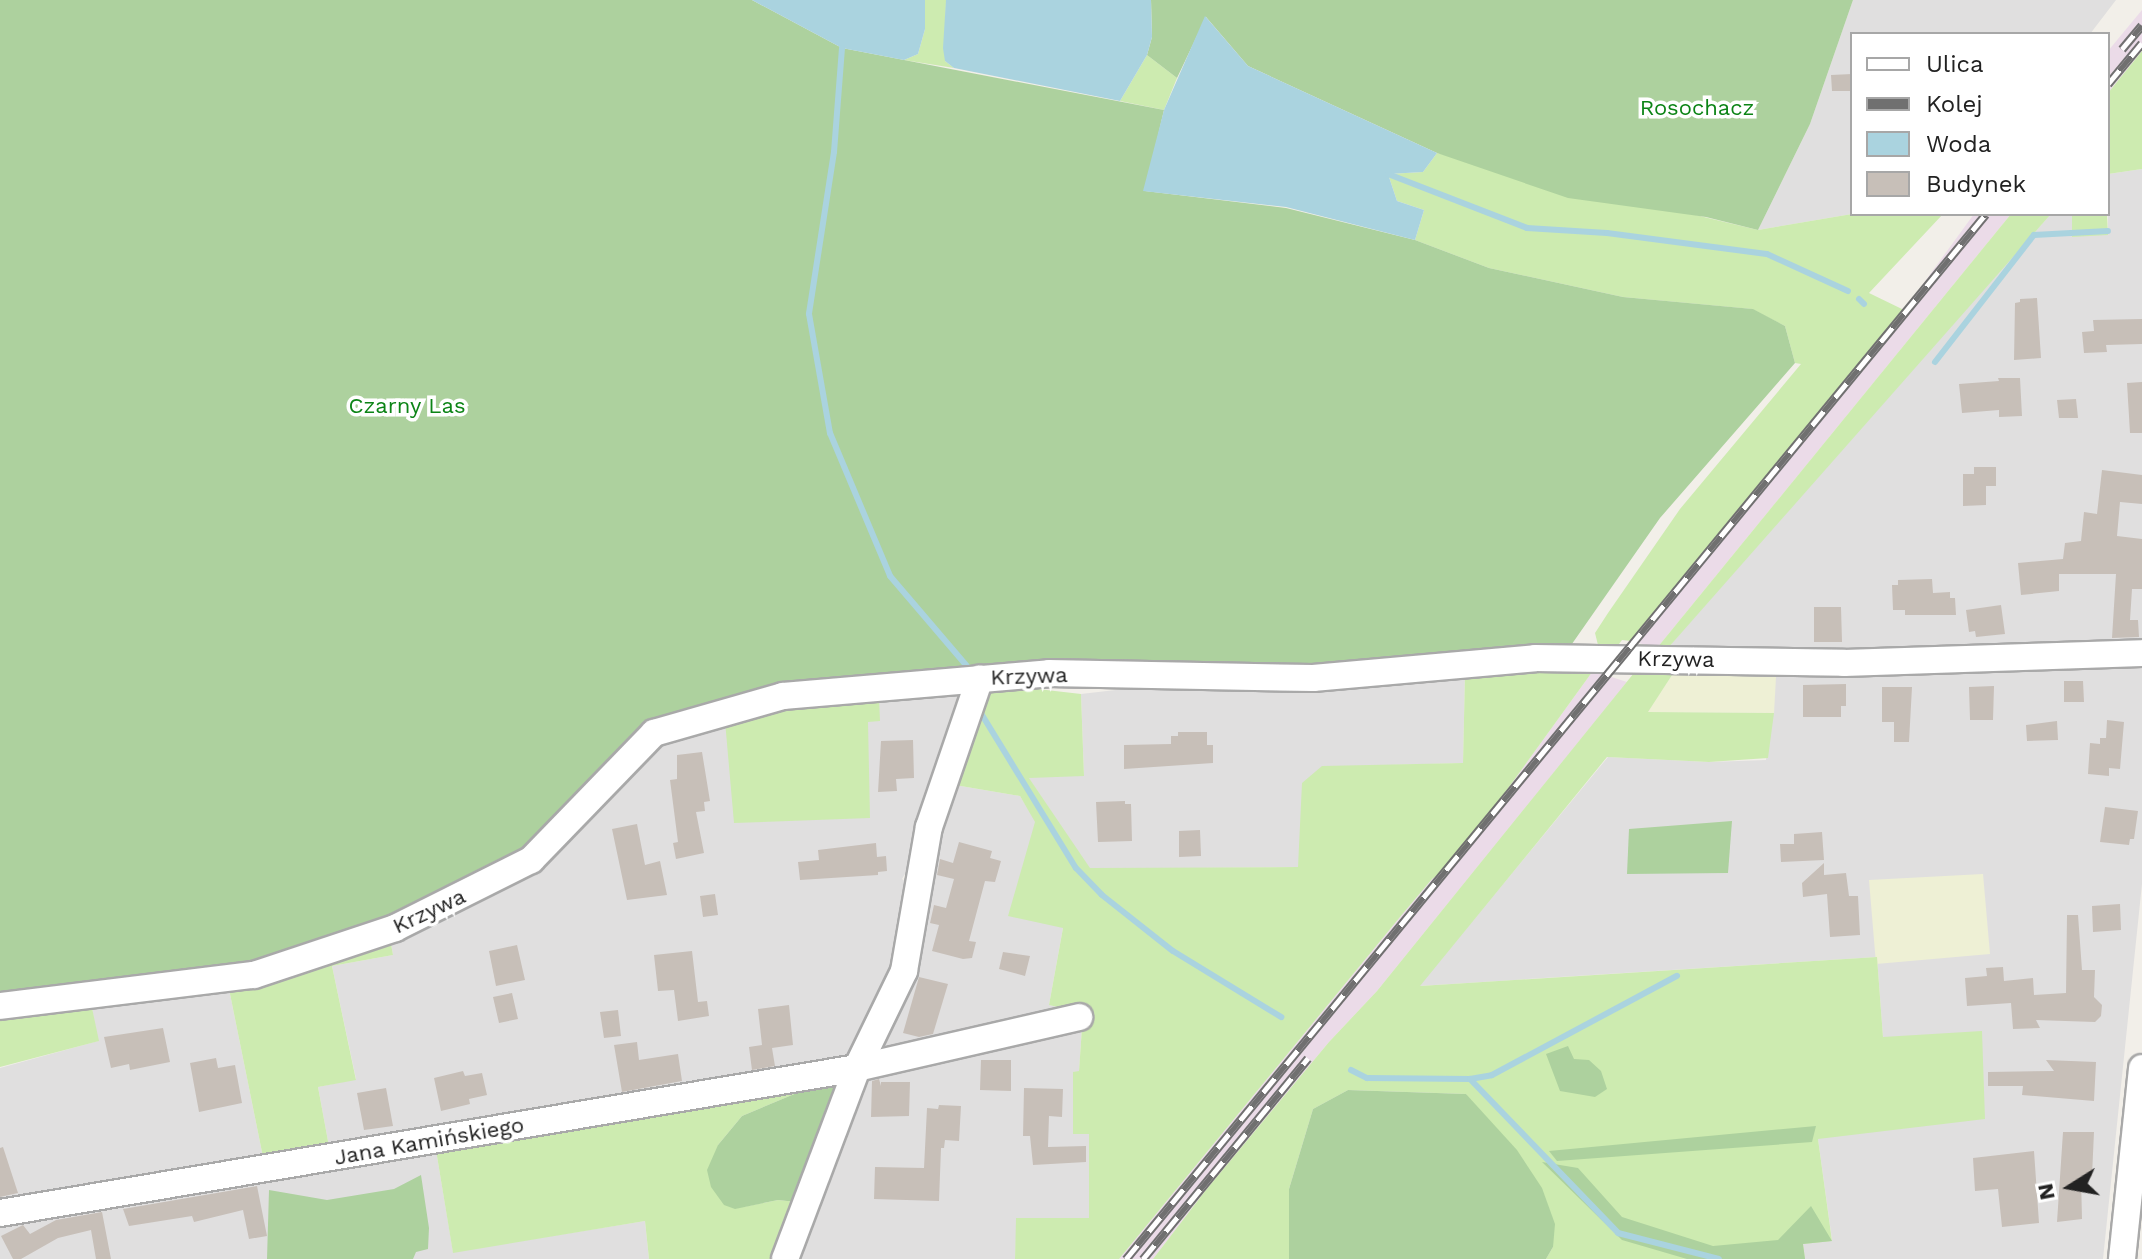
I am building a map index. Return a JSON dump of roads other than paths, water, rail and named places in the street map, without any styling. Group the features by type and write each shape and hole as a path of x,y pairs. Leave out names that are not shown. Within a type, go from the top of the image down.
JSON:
{"street":[{"name":"Krzywa","path":"0,1006 254,975 381,933 531,860 654,733 783,696 1049,673 1313,678 1535,658 1844,663 2142,653"},
{"path":"785,1259 857,1068 904,971 929,827 980,678"},
{"name":"Jana Kamińskiego","path":"0,1213 857,1068 1079,1017"},
{"path":"2122,1259 2142,1068"}],"water":[{"path":"752,0 925,0 925,29 918,54 904,60 842,48"},
{"path":"946,0 1151,0 1152,37 1147,55 1120,101 954,68 945,61 943,48"},
{"path":"1205,16 1248,66 1437,153 1423,172 1388,174 1397,201 1424,210 1415,240 1286,207 1143,191 1164,110"}],"waterway":[{"path":"842,48 834,152 809,314 830,433 890,576 967,666"},
{"path":"1388,174 1527,228 1607,233 1767,254 1848,291"},
{"path":"1935,362 2034,235 2108,231"},
{"path":"1859,299 1864,304"},
{"path":"979,710 1076,868 1102,895 1173,951 1281,1017"},
{"path":"1470,1079 1492,1075 1677,976"},
{"path":"1351,1070 1367,1078 1470,1079 1618,1233 1719,1259"}],"railway":[{"path":"2122,49 2142,25"},
{"path":"2110,82 2142,43"},
{"path":"1126,1259 1984,216"},
{"path":"1143,1259 1308,1058"}],"park label":[{"name":"Rosochacz","path":"1697,108"},
{"name":"Czarny Las","path":"407,406"}]}
